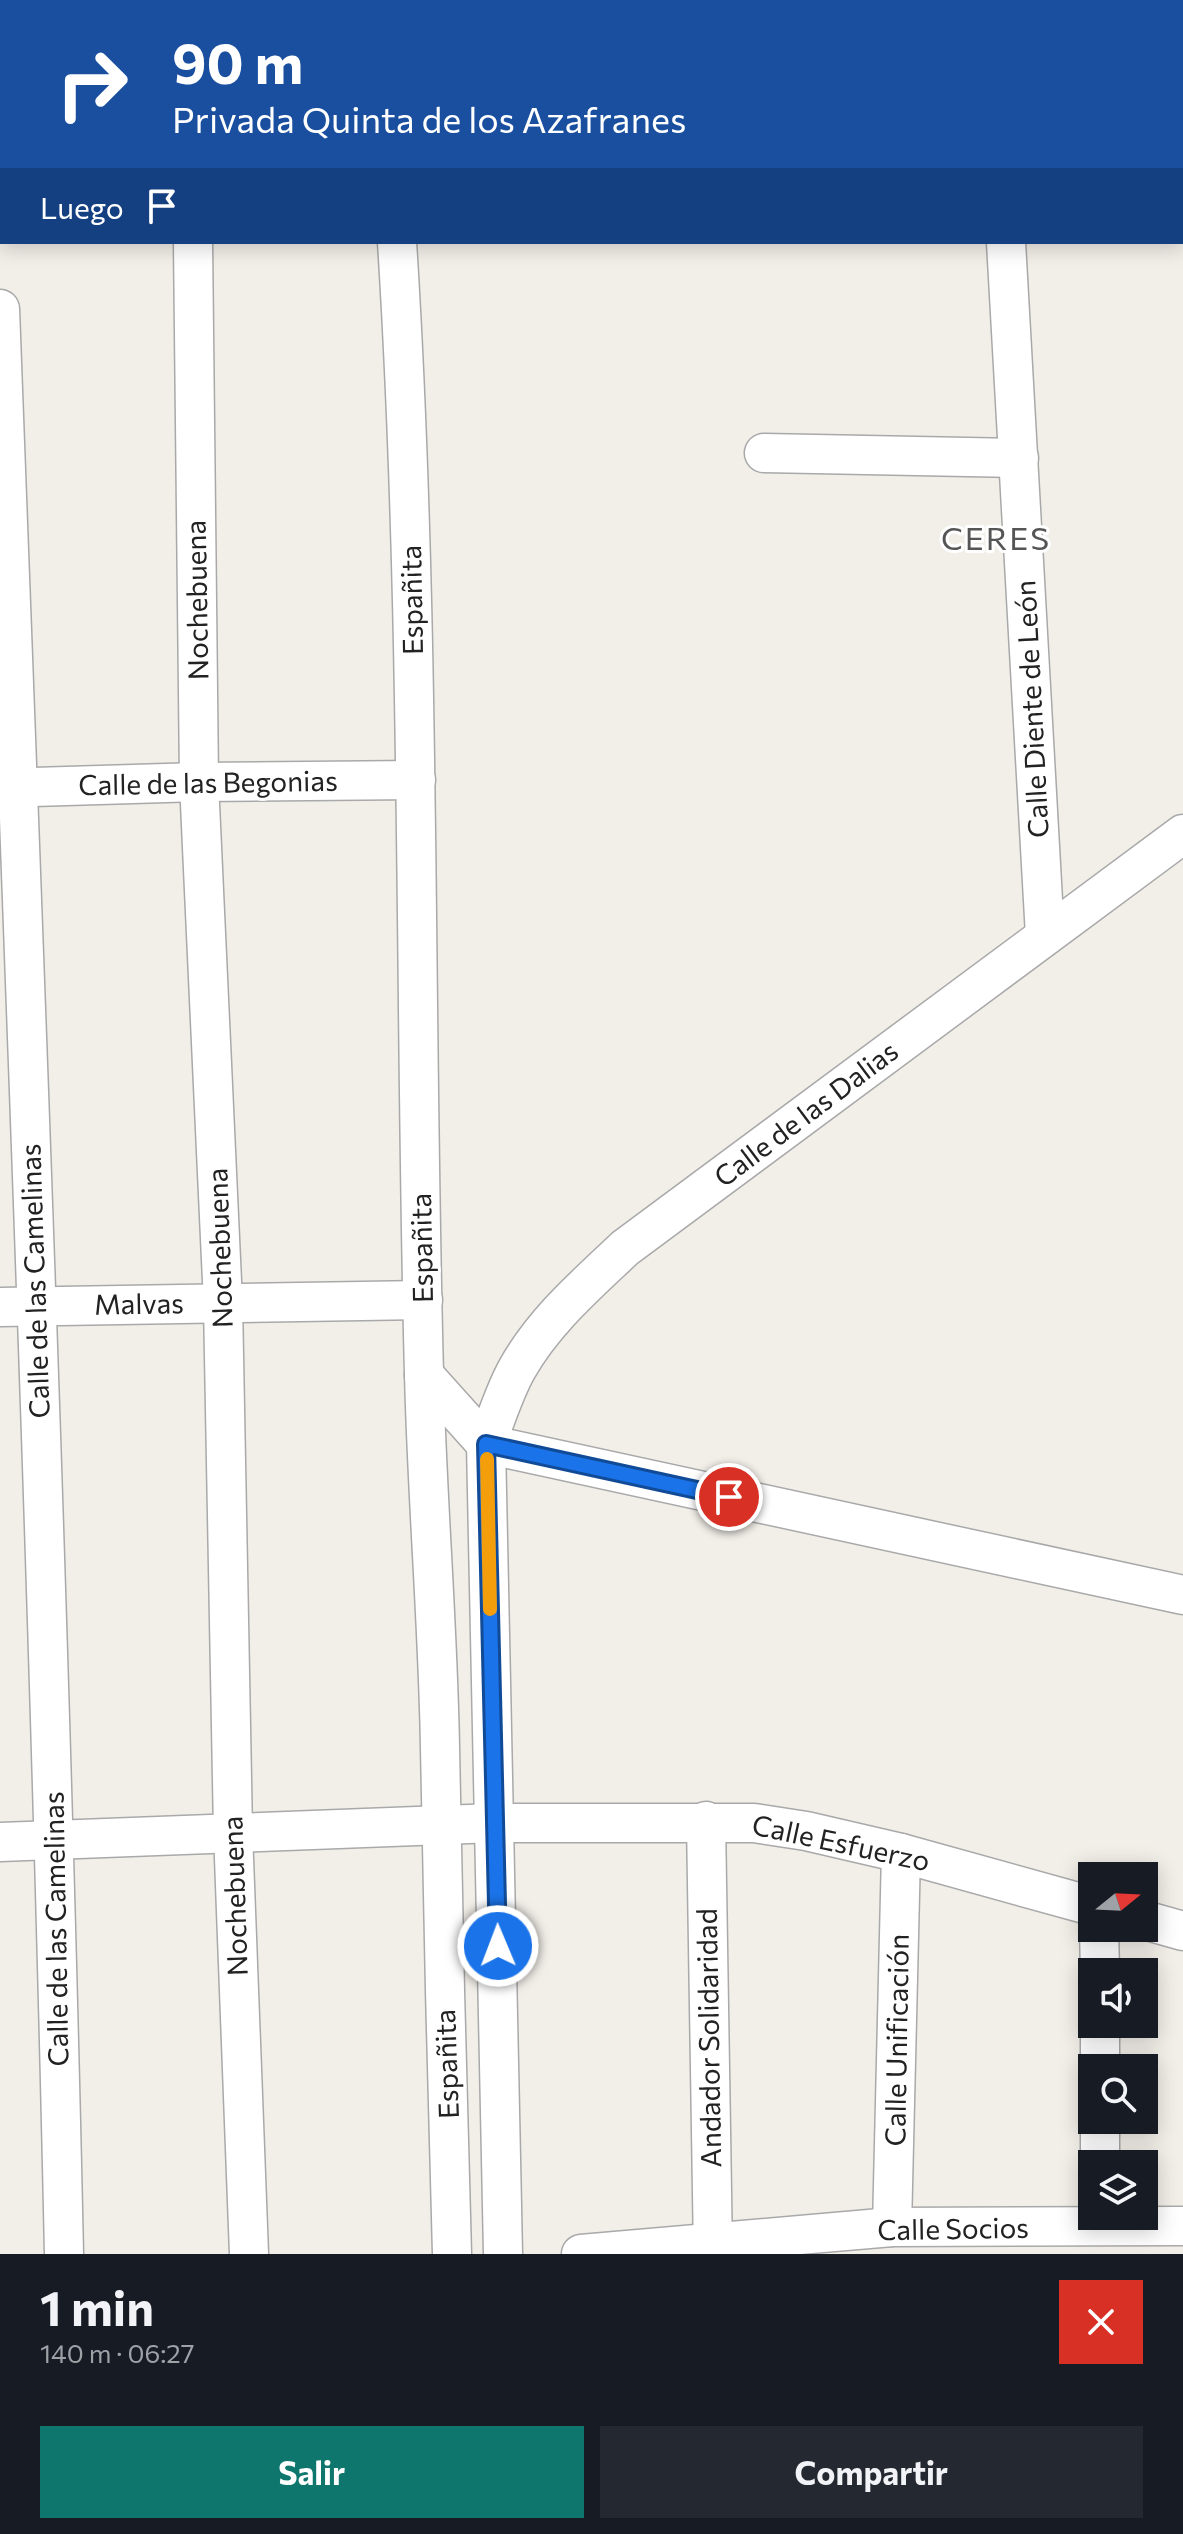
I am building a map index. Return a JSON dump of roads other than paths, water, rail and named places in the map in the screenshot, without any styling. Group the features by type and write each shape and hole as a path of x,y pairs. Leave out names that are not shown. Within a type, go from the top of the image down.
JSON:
{"street":[{"name":"Nochebuena","path":"193,244 199,782 223,1303 233,1832 249,2254"},
{"name":"Españita","path":"397,244 407,398 424,1375 440,1747 452,2254"},
{"name":"Calle Diente de León","path":"1006,244 1045,936"},
{"name":"Calle de las Camelinas","path":"0,309 18,1306 55,1840 64,2254"},
{"path":"764,453 1019,458"},
{"name":"Calle de las Begonias","path":"10,788 416,780"},
{"name":"Calle de las Dalias","path":"486,1444 516,1371 539,1334 625,1248 1183,834"},
{"name":"Malvas","path":"18,1306 423,1300"},
{"path":"424,1375 486,1444 1183,1595"},
{"path":"486,1444 503,2254"},
{"name":"Andador Solidaridad","path":"706,1821 712,2248"},
{"name":"Calle Esfuerzo","path":"0,1842 495,1823 754,1823 806,1831 901,1853 1078,1902"},
{"name":"Calle Unificación","path":"892,2227 901,1853"},
{"path":"1158,1924 1183,1931"},
{"name":"Calle Socios","path":"581,2254 712,2248 892,2227 1101,2233 1183,2226"}],"district":[{"name":"CERES","path":"996,539"}]}
